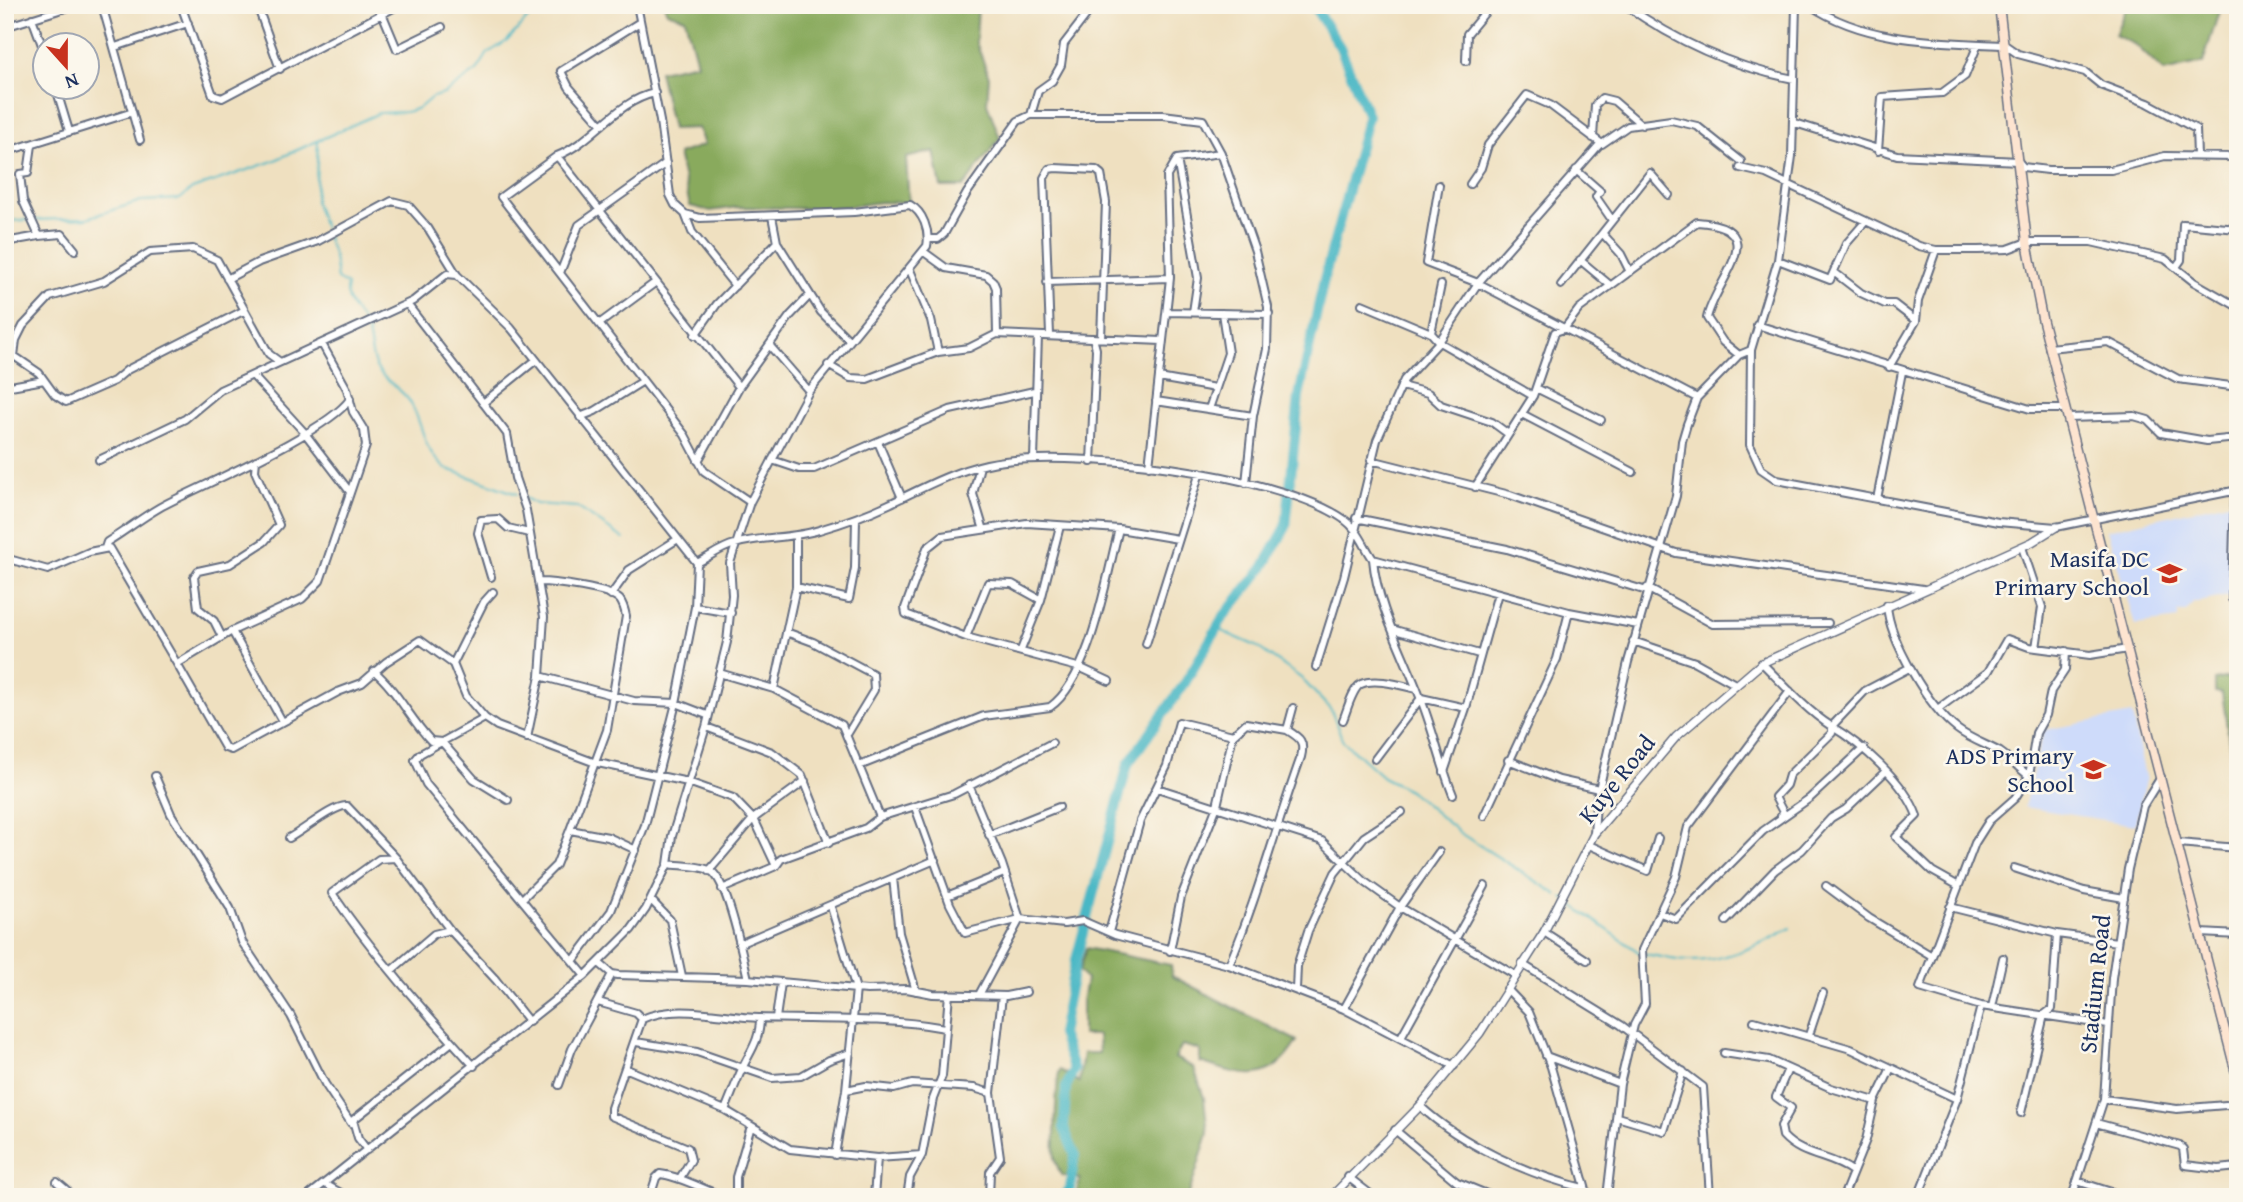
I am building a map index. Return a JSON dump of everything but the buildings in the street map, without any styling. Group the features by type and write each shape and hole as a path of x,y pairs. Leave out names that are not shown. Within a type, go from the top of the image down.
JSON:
{"main road":[{"path":"1999,5 2027,242 2049,348 2238,1081"}],"street":[{"path":"5,27 75,5"},
{"path":"102,5 130,113 140,140"},
{"path":"181,5 217,98 280,69 399,5"},
{"path":"258,5 280,69"},
{"path":"637,5 655,93 670,195 675,205 685,214 692,232 735,286"},
{"path":"1031,114 1038,91 1052,81 1061,65 1064,44 1094,5"},
{"path":"1466,61 1467,34 1490,5"},
{"path":"1625,5 1658,28 1730,63 1794,79"},
{"path":"1796,5 1795,123 1788,187 1778,260 1751,351 1750,445 1762,469 1777,480 2007,523 2056,527 2094,522 2236,491 2232,599"},
{"path":"1810,5 1841,23 1868,31 1894,37 2005,45 2018,54 2085,72 2101,85 2148,103 2196,129 2197,156"},
{"path":"382,13 397,48 442,27"},
{"path":"32,18 37,32"},
{"path":"601,125 565,83 561,71 640,22"},
{"path":"115,47 188,23"},
{"path":"1878,151 1882,97 1942,93 1965,76 1978,44"},
{"path":"655,93 640,97 601,125 578,147 557,156 501,197 685,436 698,461 712,478 750,502"},
{"path":"1470,184 1481,168 1488,145 1527,94 1550,105 1600,144 1606,144 1628,126 1671,120 1698,126 1741,165 1766,174 1904,241 1936,250 2008,249 2027,242 2091,242 2165,259 2194,282 2238,307"},
{"path":"1593,138 1595,105 1602,98 1614,101 1643,125"},
{"path":"60,102 69,131"},
{"path":"6,150 32,145 130,113"},
{"path":"929,239 938,239 944,234 967,193 1018,121 1031,114 1187,116 1209,126 1255,251 1269,314 1266,356 1253,416 1246,483"},
{"path":"1795,123 1878,151 1908,156 2018,161 2023,167 2039,169 2111,170 2158,157 2238,157"},
{"path":"1316,667 1344,577 1371,460 1401,386 1439,342 1478,283 1600,144"},
{"path":"32,145 28,173 20,174 23,201 39,236"},
{"path":"1177,159 1221,153"},
{"path":"557,156 695,335 739,387"},
{"path":"1149,466 1170,278 1167,176 1177,159"},
{"path":"1177,159 1198,278 1193,313"},
{"path":"560,273 575,230 598,210 666,163"},
{"path":"1050,335 1044,178 1049,169 1055,168 1096,170 1101,174 1106,202 1091,462"},
{"path":"1576,170 1600,191 1596,197 1612,220"},
{"path":"1561,285 1650,173 1669,195"},
{"path":"1439,185 1424,260 1478,283 1697,398"},
{"path":"227,279 259,262 318,242 369,215 388,201 408,205 435,238 457,275 511,328 697,563 695,607 676,703 636,850 611,911 574,960"},
{"path":"307,1197 529,1022 599,963 631,930 651,900 668,864 688,782 706,727 731,613 730,563 750,502 809,391 910,270 924,252 929,239 921,216 910,205 772,216 700,218 685,214"},
{"path":"772,216 777,242 821,312 849,340"},
{"path":"1778,260 1802,267 1829,280 1835,273 1846,244 1866,221"},
{"path":"1475,487 1533,396 1552,337 1558,330 1564,329 1578,309 1691,224 1703,222 1730,228 1734,233 1737,243 1731,267 1707,318 1723,342 1739,355"},
{"path":"2176,267 2181,260 2183,224 2238,229"},
{"path":"5,242 62,234 75,250"},
{"path":"1603,234 1618,251 1630,272"},
{"path":"695,335 735,286 777,242"},
{"path":"14,356 16,340 23,326 46,300 104,281 150,252 198,249 217,260 269,354 280,362"},
{"path":"1889,367 1916,321 1918,301 1936,250"},
{"path":"924,252 946,268 986,275 993,281 996,288 997,334"},
{"path":"1580,260 1610,285"},
{"path":"910,270 931,320 938,352"},
{"path":"1835,273 1861,293 1885,304 1894,304 1916,321"},
{"path":"99,460 196,412 220,390 407,304 447,274 457,275"},
{"path":"1047,282 1157,276 1170,278"},
{"path":"599,324 656,282"},
{"path":"1431,333 1441,285"},
{"path":"698,461 739,387 790,316 810,295"},
{"path":"407,304 507,434 544,617 540,676 527,738"},
{"path":"1362,304 1431,333 1439,342 1533,396"},
{"path":"5,355 14,356 39,373 55,396 66,402 243,311"},
{"path":"1167,312 1269,314"},
{"path":"1209,409 1228,353 1222,313"},
{"path":"1757,325 1902,372 2030,409 2063,409"},
{"path":"828,365 850,378 867,379 938,352 969,348 997,334 1162,341"},
{"path":"1034,459 1034,391 1038,336"},
{"path":"2049,348 2108,342 2178,379 2238,387"},
{"path":"177,664 213,646 232,631 302,599 316,587 337,536 366,439 344,381 322,344"},
{"path":"770,346 809,391"},
{"path":"1594,834 1599,789 1633,641 1676,496 1682,441 1697,398 1739,355 1751,351"},
{"path":"483,403 516,373 536,360"},
{"path":"1877,499 1902,372"},
{"path":"253,376 304,432 350,492"},
{"path":"1158,378 1215,388"},
{"path":"5,387 44,380"},
{"path":"580,417 595,411 643,381"},
{"path":"1401,386 1427,393 1441,405 1492,422 1507,433"},
{"path":"1536,388 1601,420"},
{"path":"772,460 814,469 950,410 1034,391"},
{"path":"105,548 107,542 165,504 256,460 341,410 350,399"},
{"path":"1156,401 1253,416"},
{"path":"1522,414 1633,472"},
{"path":"2068,418 2134,416 2148,420 2161,433 2207,442 2238,438"},
{"path":"878,442 902,498"},
{"path":"776,453 783,464"},
{"path":"697,563 735,544 796,537 856,518 945,477 980,466 1034,459 1200,472 1280,492 1343,518 1354,528 1373,559 1385,615 1395,630 1421,698 1453,795"},
{"path":"222,637 214,621 198,608 194,577 198,571 236,560 264,542 279,525 255,471 256,460"},
{"path":"1371,460 1510,495 1676,552 1747,565 1923,589"},
{"path":"980,466 973,494 983,527"},
{"path":"1146,644 1200,472"},
{"path":"796,587 849,599 855,568 856,518"},
{"path":"1356,518 1507,549 1647,589 1713,624 1828,622"},
{"path":"492,578 478,533 481,520 498,519 508,528 529,533"},
{"path":"1109,681 1081,668 966,637 911,618 905,608 928,548 942,536 983,527 1027,523 1119,529 1178,540"},
{"path":"1021,650 1041,600 1060,526"},
{"name":"Kuye Road","path":"1331,1197 1454,1066 1544,932 1594,834 1654,760 1735,684 1762,663 2022,547 2056,527"},
{"path":"859,766 984,716 1050,707 1081,668 1119,529"},
{"path":"774,690 796,587 796,537"},
{"path":"611,594 629,570 678,539"},
{"path":"2022,547 2041,601 2036,648"},
{"path":"5,558 47,570 109,548 228,750 362,683 374,671 420,640 453,664 466,696 485,718 527,738 593,762 688,782 733,798 753,819 776,866"},
{"path":"1373,559 1569,612 1638,625"},
{"path":"523,898 556,865 607,730 626,616 620,600 611,594 583,589 573,583 538,582"},
{"path":"966,637 988,583 1012,584 1041,600"},
{"path":"453,664 484,602 493,592"},
{"path":"1444,773 1466,708 1498,593"},
{"path":"1887,605 1889,625 1909,668 1939,709 1960,731 2003,754 2029,776"},
{"path":"695,607 731,613"},
{"path":"1485,816 1508,760 1557,659 1569,612"},
{"path":"1395,630 1479,654"},
{"path":"232,631 282,721"},
{"path":"786,632 813,642 873,674 874,690 848,733"},
{"path":"1939,709 1988,672 2007,639 2036,648 2090,655 2128,649"},
{"path":"1633,641 1695,662 1735,684"},
{"path":"2066,651 2065,670 2052,691 2046,715 2036,733 2029,776 2015,798 1982,830 1957,885 1919,986 1921,989 1981,1006 2108,1026"},
{"path":"1762,663 1790,691 1864,748 1886,771 1917,816 1896,837 1932,871 1957,885"},
{"path":"1660,913 1671,920 1676,919 1784,814 1775,796 1786,785 1789,775 1832,733 1832,726 1866,691 1909,668"},
{"path":"374,671 392,685 396,699 431,741 442,742 474,779 508,800"},
{"path":"719,673 774,690 842,725 848,733 880,817"},
{"path":"540,676 611,696 644,702 676,703 707,715"},
{"path":"1343,720 1359,685 1394,684 1417,689"},
{"path":"1607,1197 1620,1084 1632,1034 1645,1004 1643,950 1676,877 1685,834 1692,821 1790,691"},
{"path":"1421,698 1466,708"},
{"path":"1374,759 1421,698"},
{"path":"1287,730 1293,708"},
{"path":"485,718 416,756 415,760 423,779 585,975"},
{"path":"1109,932 1140,821 1157,788 1180,722 1233,735"},
{"path":"1170,951 1186,882 1217,806 1233,735 1246,723 1287,730 1301,738 1304,746 1252,908 1229,965"},
{"path":"706,727 772,752 787,761 805,781 829,843"},
{"path":"722,889 776,866 781,859 866,828 880,817 915,807 969,785 1052,743"},
{"path":"1774,822 1810,798 1864,748"},
{"path":"1508,760 1559,780 1599,789"},
{"path":"1726,921 1775,870 1802,850 1831,818 1846,809 1886,771"},
{"path":"155,776 171,814 230,908 242,942 291,1016 325,1084 368,1150"},
{"name":"Stadium Road","path":"2072,1197 2104,1099 2117,942 2143,806 2161,778"},
{"path":"709,871 753,819 805,781"},
{"path":"969,785 1020,919"},
{"path":"1157,788 1322,841 1365,882 1400,907 1515,975"},
{"path":"289,838 314,825 332,808 347,806 396,858 450,930 529,1022"},
{"path":"915,807 947,896 965,933 1020,919 1064,924 1083,921 1170,951 1229,965 1296,990 1344,1009 1454,1066"},
{"path":"989,835 1059,807"},
{"path":"1296,990 1297,966 1308,931 1343,860 1364,837 1402,812"},
{"path":"570,830 608,837 636,850"},
{"path":"1589,845 1648,872 1658,838"},
{"path":"2178,843 2238,848"},
{"path":"1344,1009 1400,907 1439,852"},
{"path":"396,858 379,859 332,893 355,928 392,970 425,1014 474,1066"},
{"path":"740,944 935,860"},
{"path":"668,864 709,871 722,889 748,979"},
{"path":"2014,868 2084,891 2124,898"},
{"path":"947,896 1004,873"},
{"path":"894,878 899,933 916,990"},
{"path":"1401,1037 1434,982 1454,939 1485,886"},
{"path":"1826,886 1869,918 1932,956"},
{"path":"651,900 670,920 682,976"},
{"path":"831,907 856,989 846,1090 835,1155"},
{"path":"1950,907 2057,934 2117,942"},
{"path":"980,993 999,952 1020,919"},
{"path":"392,970 434,934 450,930"},
{"path":"1544,932 1587,960"},
{"path":"2201,933 2238,935"},
{"path":"2021,1113 2044,1014 2052,1009 2057,934"},
{"path":"1993,1007 2003,958"},
{"path":"599,963 612,974 748,979 781,984 949,994 980,993 1002,996 1026,992"},
{"path":"1522,964 1632,1034 1683,1071 1705,1091 1710,1197"},
{"path":"559,1086 572,1049 612,974"},
{"path":"776,1018 781,984"},
{"path":"1507,989 1529,1012 1546,1056 1580,1167 1583,1188 1588,1197"},
{"path":"1809,1035 1823,993"},
{"path":"907,1197 910,1177 922,1155 933,1099 940,1085 949,994"},
{"path":"989,1197 990,1172 1000,1157 991,1093 1002,996"},
{"path":"598,1002 636,1013 642,1019"},
{"path":"1919,1197 1956,1099 1981,1006"},
{"path":"642,1019 672,1013 760,1018 895,1020 946,1028"},
{"path":"725,1110 743,1066 760,1035 760,1018"},
{"path":"642,1019 627,1069 611,1108 611,1116 688,1148 691,1160 680,1178"},
{"path":"1754,1021 1851,1049 1956,1099"},
{"path":"351,1123 452,1042"},
{"path":"636,1042 697,1052 772,1078 801,1076 829,1060 850,1053"},
{"path":"1724,1053 1761,1058 1832,1088 1875,1101"},
{"path":"1546,1056 1620,1084"},
{"path":"1843,1197 1866,1140 1875,1101 1891,1068"},
{"path":"627,1069 725,1110 790,1149 877,1158 922,1155"},
{"path":"1788,1069 1776,1097 1791,1108 1781,1126 1783,1136 1800,1150 1839,1162 1852,1171"},
{"path":"1617,1117 1664,1131 1683,1071"},
{"path":"846,1090 866,1086 889,1089 912,1084 923,1087 940,1085 991,1093"},
{"path":"2104,1099 2177,1109 2238,1104"},
{"path":"1420,1105 1450,1132 1502,1159 1583,1188"},
{"path":"2096,1123 2180,1146 2185,1165 2219,1170 2238,1167"},
{"path":"736,1197 736,1177 751,1126"},
{"path":"1395,1130 1457,1182 1494,1197"},
{"path":"874,1197 877,1158"},
{"path":"650,1197 658,1176 680,1178 693,1187 725,1197"},
{"path":"1348,1177 1374,1197"},
{"path":"2077,1181 2127,1197"},
{"path":"57,1182 75,1197"},
{"path":"326,1184 348,1197"}],"shaded area":[{"path":"2237,500 2234,595 2193,603 2186,612 2178,612 2178,619 2135,625 2107,530"},
{"path":"2132,714 2146,781 2135,825 2024,807 2044,730"}],"green space":[{"path":"664,5 978,5 976,42 989,77 987,103 1000,138 963,187 941,187 934,151 906,158 909,203 881,202 831,209 739,207 710,211 690,206 678,154 704,145 698,128 672,129 659,71 697,63 685,18 667,12"},
{"path":"2127,5 2221,5 2203,63 2164,72 2136,45 2115,35"},
{"path":"2238,675 2238,769 2233,769 2222,693 2215,692 2215,680"},
{"path":"1086,948 1171,965 1172,976 1297,1041 1277,1065 1255,1074 1243,1074 1200,1062 1200,1050 1182,1045 1175,1058 1194,1068 1204,1098 1208,1134 1188,1197 1076,1197 1080,1179 1061,1175 1055,1159 1057,1084 1060,1070 1079,1082 1083,1053 1099,1053 1098,1035 1082,1035 1082,1001 1086,980 1079,971"}],"waterway":[{"path":"34,220 87,218 141,201 180,199 192,189 273,161 379,113 406,112 419,108 432,97 444,94 477,71 488,53 507,41 540,5"},
{"path":"1064,1197 1070,1188 1075,1155 1064,1128 1066,1087 1074,1070 1061,1034 1075,963 1128,764 1185,683 1224,616 1263,568 1286,527 1299,396 1324,279 1368,116 1340,47 1313,5"},
{"path":"318,142 315,202 334,257 337,279 347,285 348,300 362,321"},
{"path":"5,221 29,220"},
{"path":"365,326 376,367 410,402 437,461 445,468 517,494"},
{"path":"525,498 536,504 577,507 624,539"},
{"path":"1217,629 1256,646 1301,678 1331,710 1343,741 1383,777 1409,790 1460,833 1558,895"},
{"path":"1563,898 1640,953"},
{"path":"1645,954 1683,961 1715,959 1755,946 1791,928"}],"place":[{"name":"Masifa DC Primary School","path":"2169,573"},
{"name":"ADS Primary School","path":"2094,770"}]}
